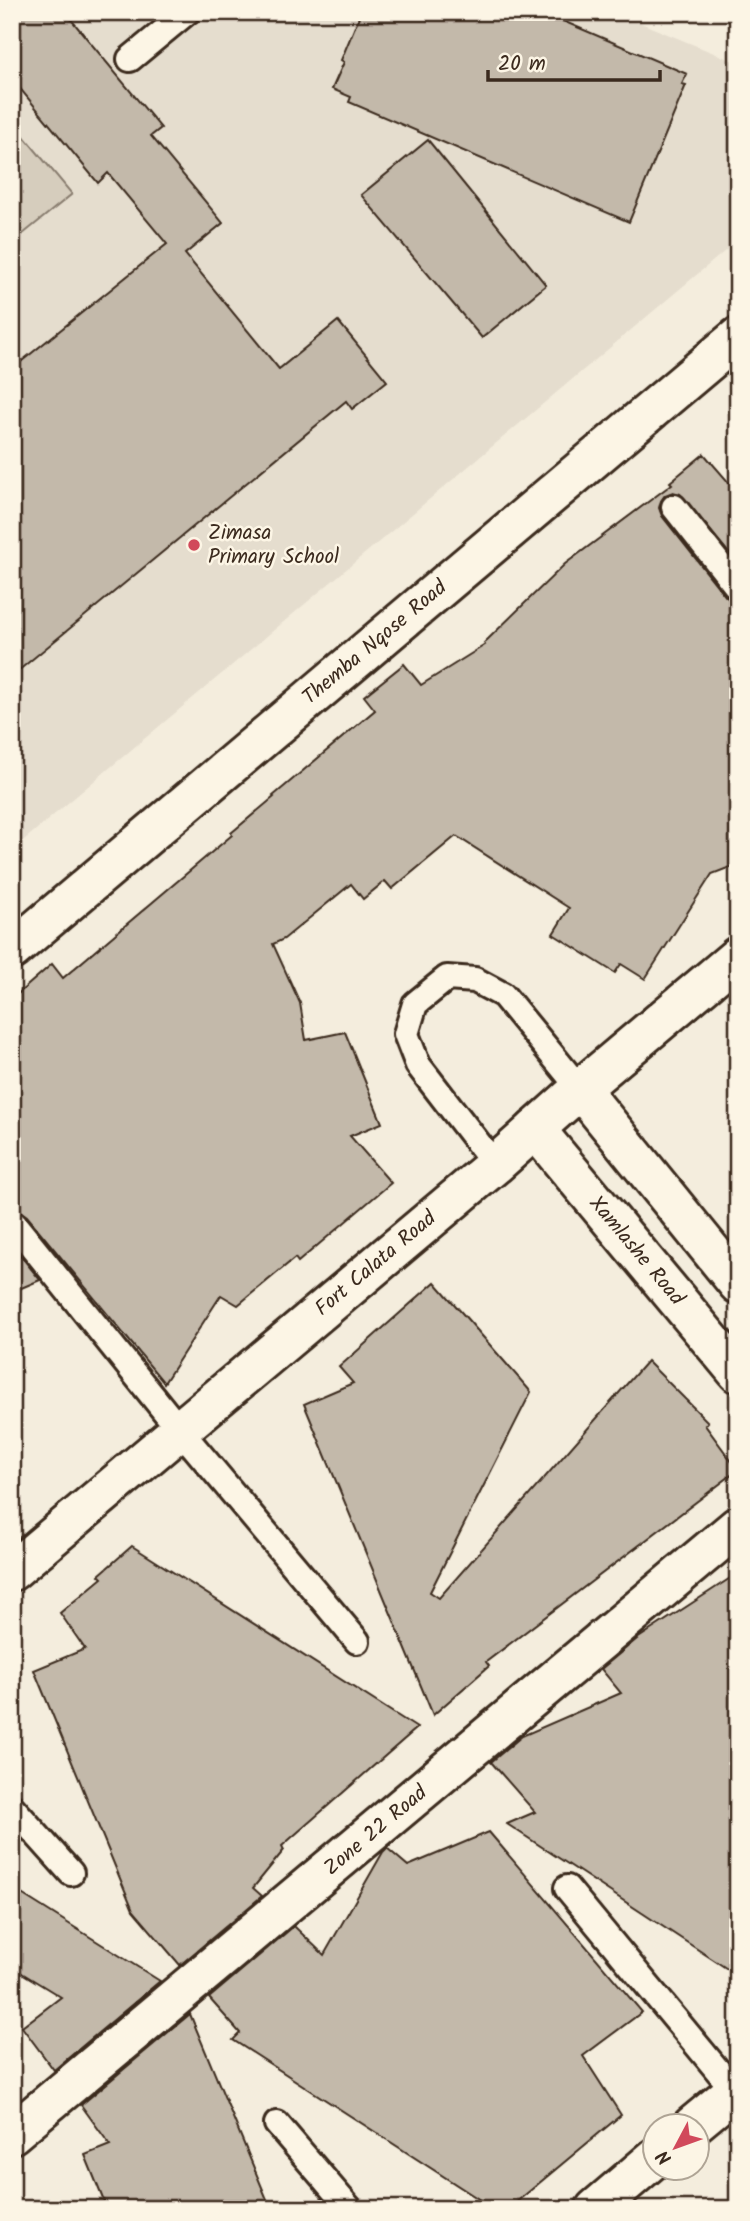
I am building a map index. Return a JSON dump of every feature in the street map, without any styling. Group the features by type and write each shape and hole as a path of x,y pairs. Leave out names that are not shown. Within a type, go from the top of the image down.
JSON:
{"street":[{"name":"Themba Nqose Road","path":"12,950 738,337"},
{"name":"Fort Calata Road","path":"12,1571 738,957"},
{"path":"580,1089 738,1284"},
{"name":"Xamlashe Road","path":"535,1129 738,1373"},
{"name":"Zone 22 Road","path":"12,2134 738,1527"},
{"path":"710,2112 737,2091"},
{"path":"595,2209 642,2169"}],"lane":[{"path":"130,59 187,12"},
{"path":"674,507 738,588"},
{"path":"495,1165 418,1065 406,1034 415,1004 447,978 475,980 503,995 580,1089"},
{"path":"15,1225 179,1429 357,1641"},
{"path":"12,1807 71,1873"},
{"path":"567,1888 737,2091"},
{"path":"277,2124 350,2209"}],"shaded area":[{"name":"Zimasa Primary School","path":"12,12 614,12 738,63 738,240 12,850"},
{"path":"12,122 72,194 12,243"}],"building":[{"path":"12,12 65,12 161,128 151,136 223,223 185,254 279,369 338,321 387,381 352,409 346,401 12,676 12,369 167,244 108,173 98,183 12,79"},
{"path":"361,12 542,12 687,74 682,84 686,85 629,222 349,102 351,97 332,89"},
{"path":"428,140 546,285 482,338 361,195"},
{"path":"704,454 738,493 738,564 680,494 673,492 665,495 659,508 662,516 726,597 738,603 738,864 712,874 645,979 621,964 615,973 553,934 569,908 456,836 392,889 385,881 363,899 351,884 284,939 273,944 300,1003 306,1040 345,1032 382,1123 350,1136 391,1183 298,1262 295,1258 238,1305 221,1295 164,1383 27,1216 12,1210 12,999 52,964 63,978 232,835 231,833 273,796 375,710 364,696 404,664 421,685 485,645 484,643 565,564 672,484 670,482"},
{"path":"12,1245 40,1280 12,1292"},
{"path":"435,1282 531,1392 430,1592 439,1598 647,1361 708,1422 705,1425 738,1470 486,1662 489,1666 433,1715 304,1404 353,1383 339,1367"},
{"path":"132,1546 417,1728 282,1846 284,1850 253,1888 262,1896 180,1965 133,1910 34,1670 85,1649 60,1613 102,1578 99,1575"},
{"path":"738,1573 738,1976 507,1824 535,1812 491,1762 522,1736 621,1693 601,1669 637,1639"},
{"path":"489,1832 642,2012 583,2056 621,2115 508,2209 494,2209 233,2040 240,2033 209,1998 294,1926 324,1955 387,1848 408,1866"},
{"path":"12,1888 160,1981 54,2070 22,2027 61,1997 12,1967"},
{"path":"190,2014 271,2209 107,2209 85,2155 110,2145 81,2105"}],"place":[{"name":"Zimasa Primary School","path":"194,545"}]}
